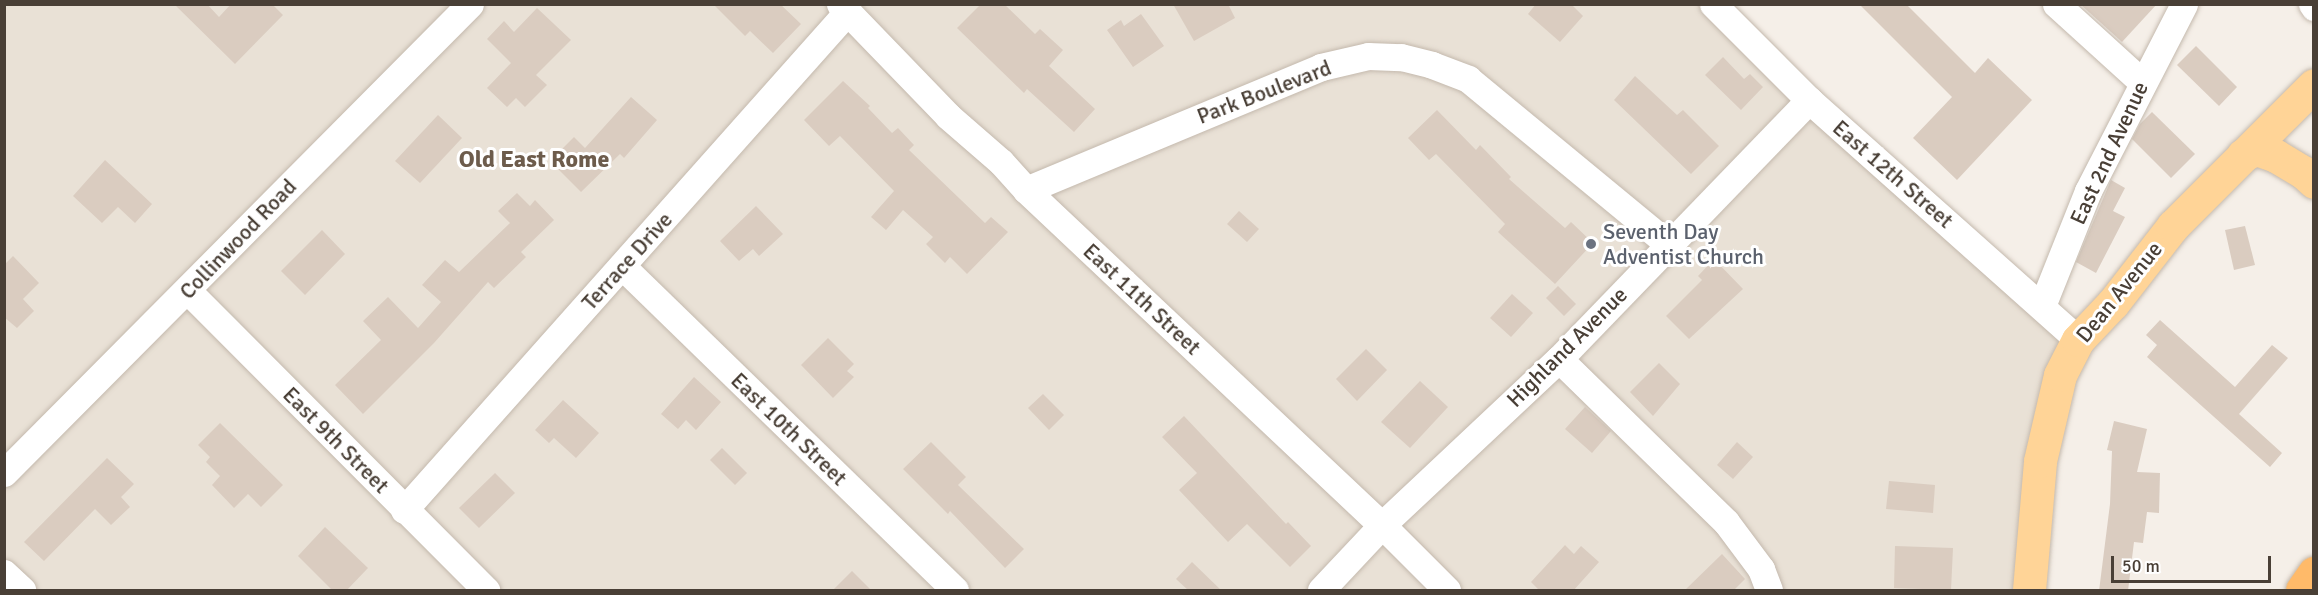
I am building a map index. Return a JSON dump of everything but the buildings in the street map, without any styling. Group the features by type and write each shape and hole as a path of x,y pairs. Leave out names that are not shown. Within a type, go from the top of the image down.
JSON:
{"highway":[{"path":"2302,591 2313,573"}],"main road":[{"name":"Dean Avenue","path":"2029,591 2040,461 2060,375 2078,339 2113,303 2174,226 2313,85"},
{"path":"2243,155 2256,149 2276,156 2303,172 2313,182"}],"street":[{"name":"Collinwood Road","path":"4,473 470,4"},
{"name":"East 12th Street","path":"1713,4 1809,100 2078,339"},
{"path":"2056,4 2142,82"},
{"name":"East 2nd Avenue","path":"2042,306 2088,191 2184,4"},
{"name":"East 11th Street","path":"844,8 948,116 1001,162 1026,190 1382,525 1447,591"},
{"name":"Terrace Drive","path":"404,510 623,267 844,8"},
{"name":"Park Boulevard","path":"1026,190 1321,67 1368,57 1401,57 1432,65 1468,79 1668,244"},
{"name":"Highland Avenue","path":"1321,591 1382,525 1559,358 1809,100"},
{"name":"East 10th Street","path":"623,267 955,591"},
{"name":"East 9th Street","path":"187,290 486,591"},
{"path":"1559,358 1726,522 1761,569 1769,591"},
{"path":"4,573 22,591"}],"shaded area":[{"path":"4,5 1713,5 2078,340 2029,590 5,590"}],"place":[{"name":"Seventh Day Adventist Church","path":"1591,244"}],"district":[{"name":"Old East Rome","path":"534,160"}]}
